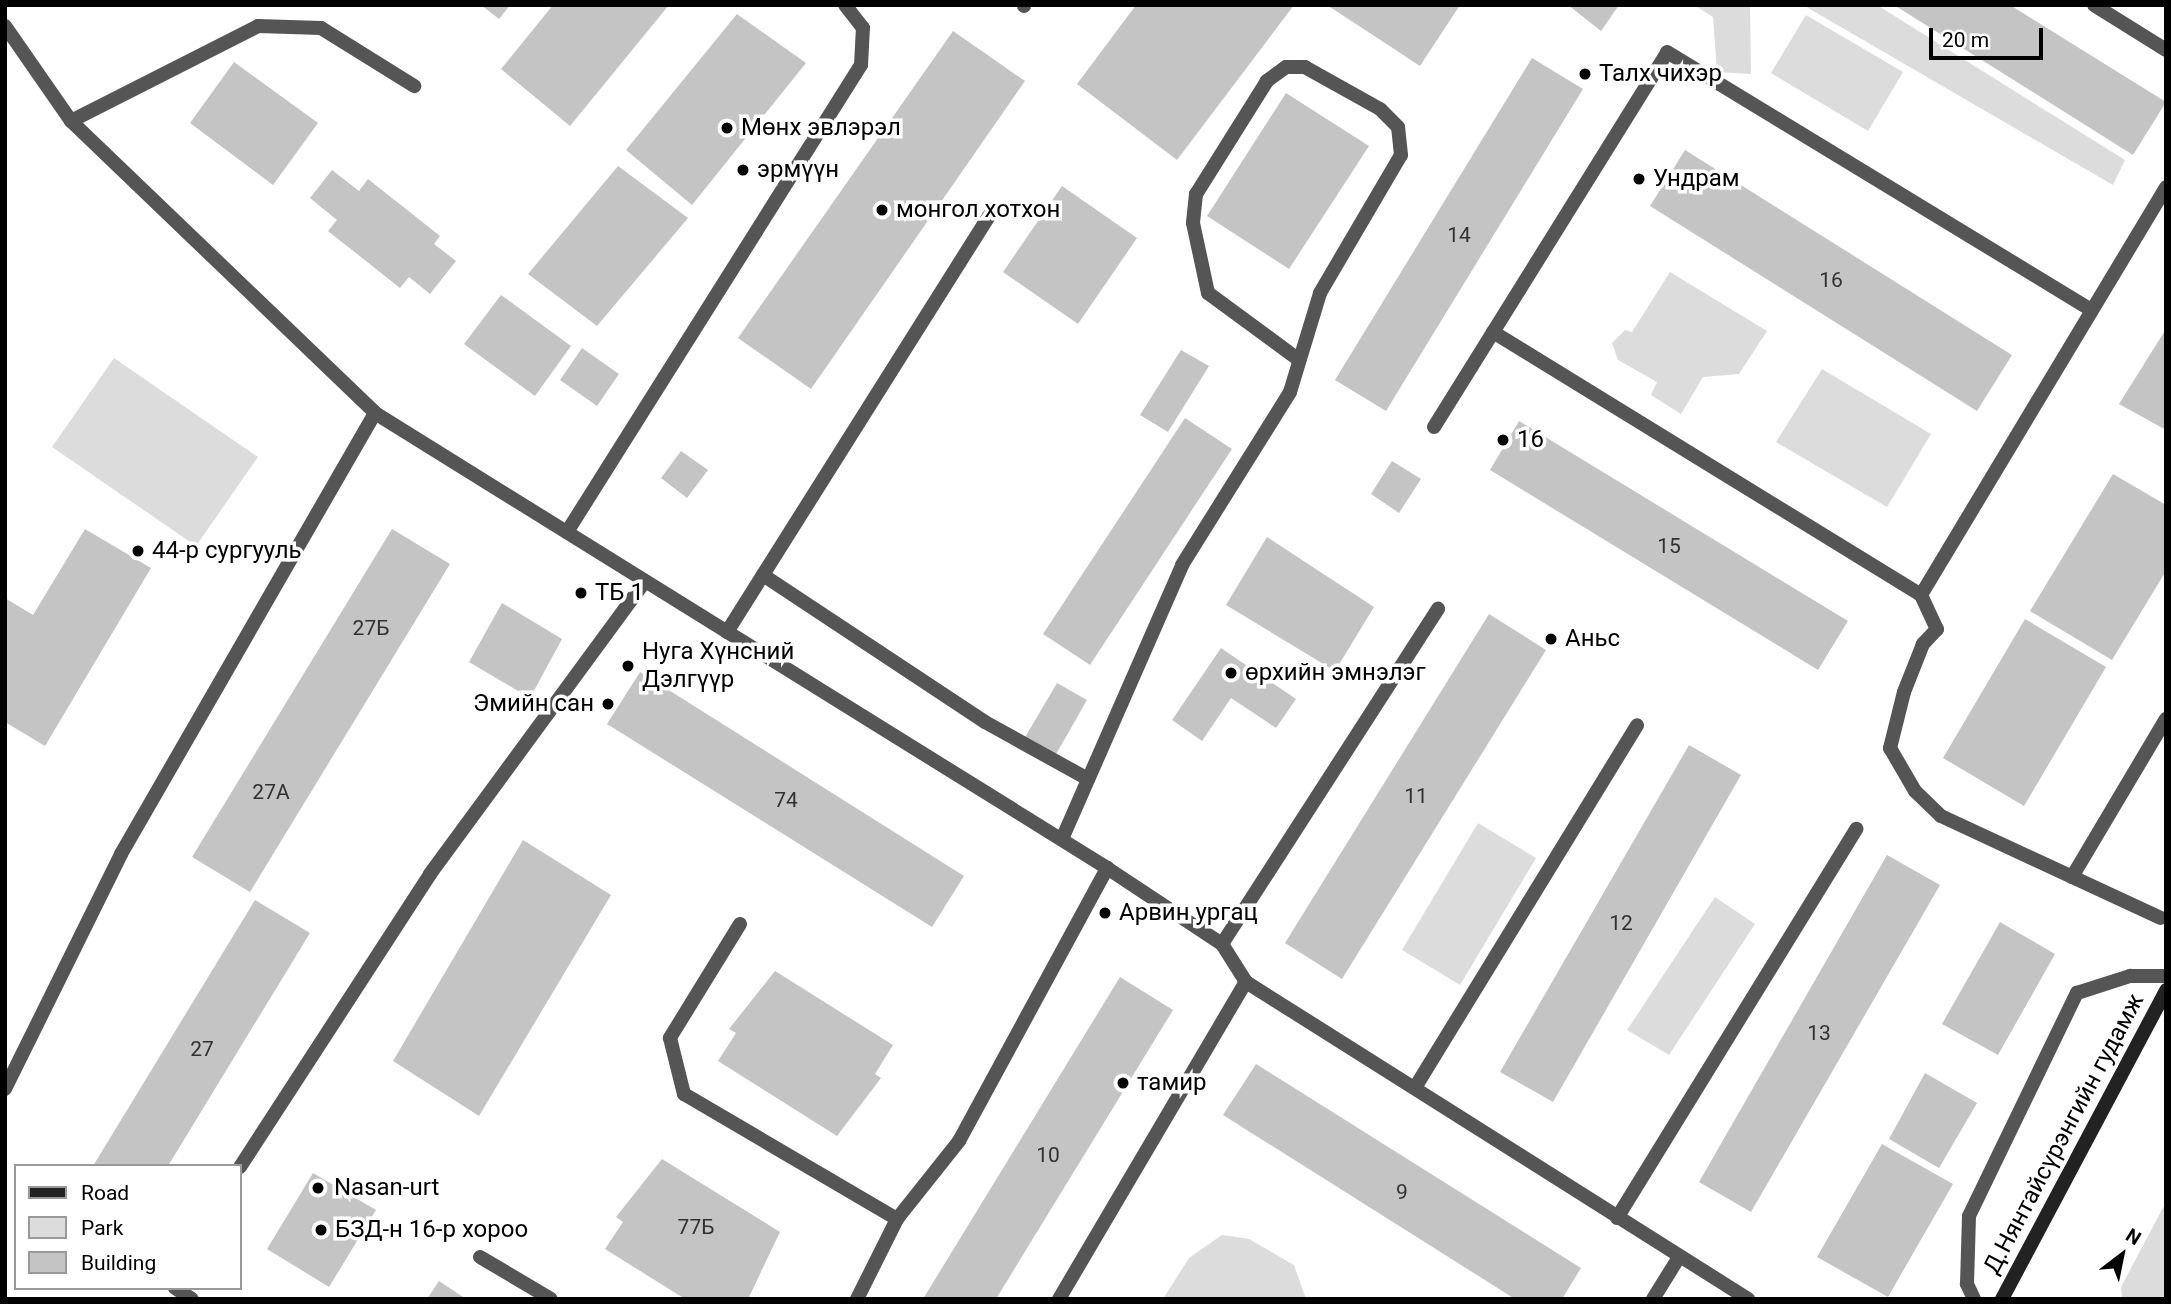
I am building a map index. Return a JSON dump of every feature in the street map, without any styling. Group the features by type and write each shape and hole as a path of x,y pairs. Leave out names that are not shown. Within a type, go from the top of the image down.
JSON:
{"main road":[{"name":"Д.Нянтайсүрэнгийн гудамж","path":"2002,1299 2166,990"}],"street":[{"path":"567,532 861,65 863,28 845,5"},
{"path":"2094,5 2166,50"},
{"path":"5,26 71,121 375,413 1107,868 1222,944 1246,982 1416,1086 1617,1218 1748,1299"},
{"path":"71,121 258,26 321,27 414,86"},
{"path":"1434,427 1667,52 2092,310"},
{"path":"1062,839 1182,565 1290,392 1320,293 1401,155 1402,138 1380,109 1305,67 1286,67 1267,80 1196,194 1193,223 1208,293 1298,359"},
{"path":"1922,595 2166,187"},
{"path":"727,632 989,216"},
{"path":"1493,332 1922,595 1937,629 1923,644 1904,692 1890,748 1914,791 1941,816 2161,918"},
{"path":"5,1089 121,854 375,413"},
{"path":"763,575 985,722 1088,779"},
{"path":"242,1164 430,874 645,581"},
{"path":"1222,944 1438,609"},
{"path":"2072,877 2166,719"},
{"path":"1416,1086 1637,725"},
{"path":"1617,1218 1856,829"},
{"path":"857,1299 897,1219 959,1141 1107,868"},
{"path":"740,924 670,1038 684,1094 897,1219"},
{"path":"1974,1299 1967,1284 1969,1216 2077,993 2130,976 2166,976"},
{"path":"1059,1299 1246,982"},
{"path":"1653,1299 1679,1256"},
{"path":"480,1257 551,1299"}],"green space":[{"path":"1694,5 1750,5 1751,74 1717,72 1713,17"},
{"path":"1803,5 1877,5 2125,160 2113,185"},
{"path":"1806,15 1903,72 1868,131 1771,73"},
{"path":"1670,272 1767,331 1739,374 1703,377 1681,414 1651,395 1657,382 1618,360 1612,343 1625,330 1632,332"},
{"path":"114,358 258,457 196,546 52,447"},
{"path":"1822,369 1931,434 1887,507 1776,442"},
{"path":"1478,823 1536,858 1460,985 1402,950"},
{"path":"1715,897 1755,924 1669,1055 1627,1030"},
{"path":"2166,1202 2166,1299 2122,1299 2121,1287"},
{"path":"1222,1235 1249,1239 1294,1265 1306,1299 1163,1299 1189,1258"}],"building":[{"path":"481,5 510,5 499,19"},
{"path":"553,5 669,5 570,126 501,69"},
{"path":"1136,5 1294,5 1177,160 1077,84"},
{"path":"1327,5 1460,5 1420,66"},
{"path":"1568,5 1619,5 1601,31"},
{"path":"1894,5 2010,5 2166,102 2133,155"},
{"path":"737,14 806,63 692,205 626,150"},
{"name":"монгол хотхон","path":"953,31 1025,81 811,389 738,338"},
{"path":"1532,58 1583,89 1386,411 1335,380"},
{"path":"234,62 318,123 273,185 190,123"},
{"path":"1286,93 1369,146 1289,269 1207,216"},
{"path":"1685,150 2012,355 1977,411 1650,206"},
{"path":"618,166 688,218 597,326 528,274"},
{"path":"332,170 359,191 368,179 440,236 434,244 456,261 430,294 409,277 400,288 328,231 337,220 310,198"},
{"path":"1062,186 1137,238 1078,324 1003,272"},
{"path":"501,295 571,346 535,396 464,344"},
{"path":"2166,329 2166,430 2119,404"},
{"path":"582,348 619,374 597,406 560,380"},
{"path":"1181,350 1209,366 1168,432 1140,415"},
{"path":"1185,418 1232,449 1090,665 1043,634"},
{"path":"1519,421 1848,621 1818,670 1490,470"},
{"path":"681,451 708,470 687,498 661,478"},
{"path":"1392,461 1421,479 1399,513 1371,494"},
{"path":"2113,474 2166,505 2166,571 2112,660 2030,611"},
{"path":"85,529 151,568 45,746 5,722 5,598 33,615"},
{"path":"392,529 450,564 250,892 192,857"},
{"path":"1267,537 1374,607 1335,671 1226,605"},
{"path":"502,603 562,639 530,698 469,662"},
{"path":"1489,614 1546,650 1342,979 1285,943"},
{"path":"2025,619 2106,667 2024,806 1943,758"},
{"name":"өрхийн эмнэлэг","path":"1221,648 1296,699 1276,728 1231,698 1202,741 1172,720"},
{"path":"640,672 964,876 932,927 607,724"},
{"path":"1057,683 1087,700 1055,756 1024,739"},
{"path":"1689,745 1741,775 1553,1102 1500,1072"},
{"path":"523,840 611,895 479,1116 393,1061"},
{"path":"1887,855 1940,885 1751,1212 1699,1182"},
{"path":"255,900 310,933 169,1164 94,1164"},
{"path":"2000,922 2055,954 1998,1055 1942,1024"},
{"path":"775,971 893,1045 875,1074 881,1078 837,1136 718,1061 736,1033 729,1029"},
{"path":"1120,977 1173,1010 996,1299 923,1299"},
{"path":"1256,1064 1581,1268 1562,1299 1515,1299 1223,1115"},
{"path":"1925,1073 1977,1103 1939,1168 1889,1139"},
{"path":"1882,1144 1953,1184 1888,1297 1817,1257"},
{"path":"662,1159 780,1232 749,1297 685,1299 605,1249 623,1222 616,1217"},
{"name":"БЗД-н 16-р хороо","path":"313,1173 376,1210 329,1287 267,1249"},
{"path":"439,1281 466,1299 427,1299"}],"place":[{"name":"Талх чихэр","path":"1585,74"},
{"name":"Мөнх эвлэрэл","path":"727,128"},
{"name":"эрмүүн","path":"743,170"},
{"name":"Ундрам","path":"1639,179"},
{"name":"монгол хотхон","path":"882,210"},
{"name":"16","path":"1503,440"},
{"name":"44-р сургууль","path":"138,551"},
{"name":"ТБ 1","path":"581,593"},
{"name":"Аньс","path":"1551,639"},
{"name":"Нуга Хүнсний Дэлгүүр","path":"628,666"},
{"name":"өрхийн эмнэлэг","path":"1231,673"},
{"name":"Эмийн сан","path":"608,704"},
{"name":"Арвин ургац","path":"1105,913"},
{"name":"тамир","path":"1123,1083"},
{"name":"Nasan-urt","path":"318,1188"},
{"name":"БЗД-н 16-р хороо","path":"321,1230"}]}
